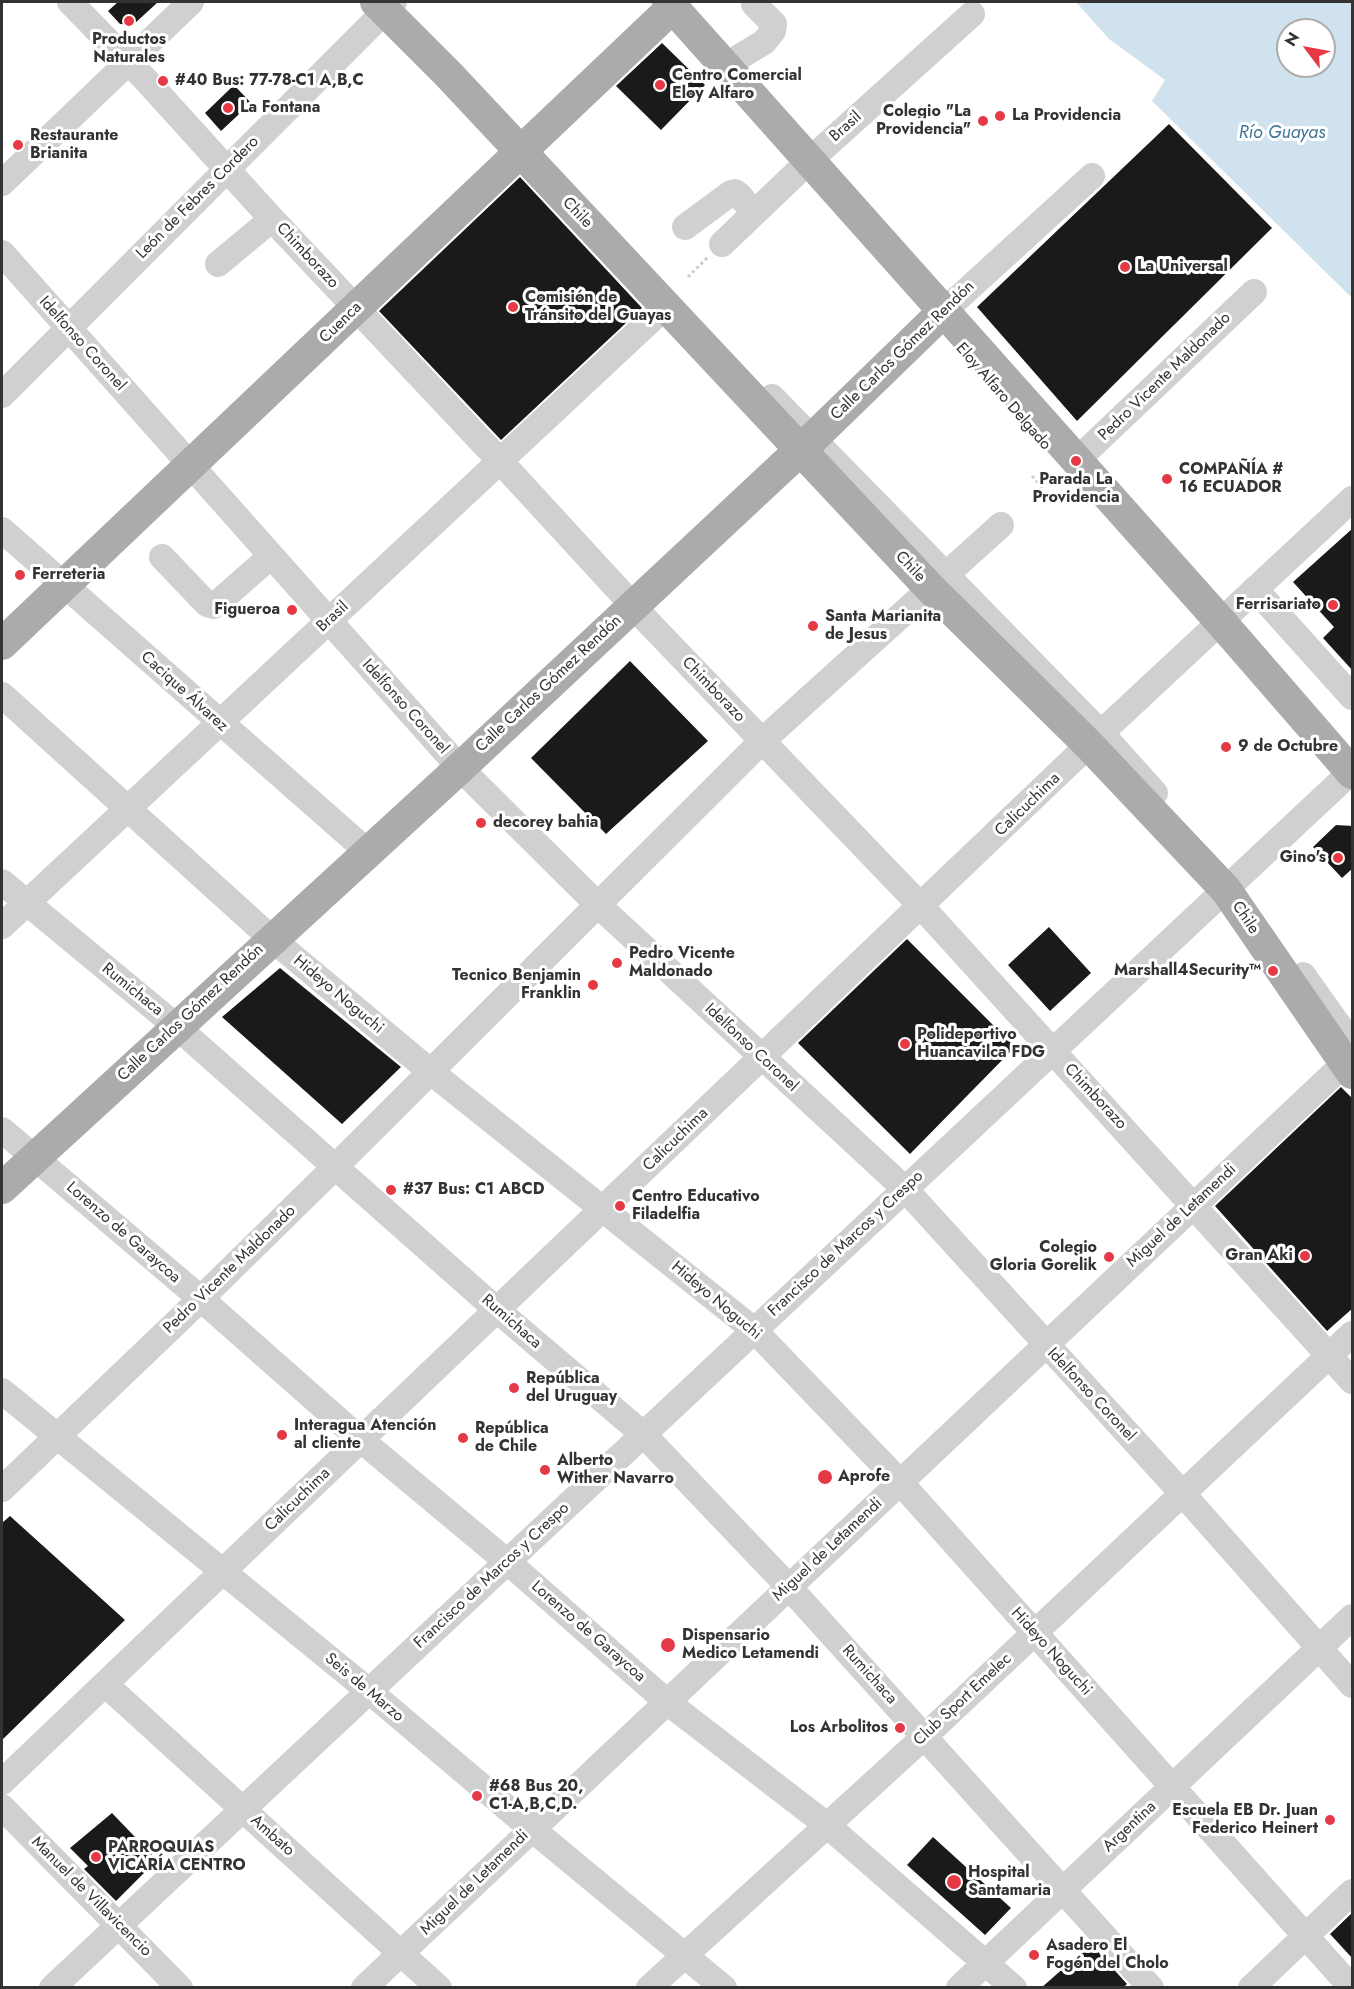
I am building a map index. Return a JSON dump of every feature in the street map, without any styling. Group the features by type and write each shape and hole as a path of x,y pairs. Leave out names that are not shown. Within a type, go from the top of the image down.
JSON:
{"main road":[{"name":"Eloy Alfaro Delgado","path":"668,5 728,68 806,163 939,316 1076,461 1214,626 1350,778"},
{"name":"Cuenca","path":"2,644 523,148 668,5"},
{"name":"Chile","path":"382,10 523,148 665,308 806,443 937,581 1095,739 1230,886 1350,1060"},
{"name":"Calle Carlos Gómez Rendón","path":"2,1188 460,768 939,316"}],"street":[{"name":"Chimborazo","path":"70,2 633,605 921,906 1353,1381"},
{"path":"2,183 191,2"},
{"path":"728,68 741,56 764,42 773,31 774,24 754,2"},
{"name":"Eloy Alfaro Delgado","path":"668,5 806,163"},
{"name":"León de Febres Cordero","path":"2,395 382,10"},
{"name":"Brasil","path":"722,243 806,163 972,14"},
{"name":"Chile","path":"523,148 806,443"},
{"name":"Calle Carlos Gómez Rendón","path":"939,316 1092,176"},
{"path":"685,227 735,192 754,213"},
{"path":"218,264 272,219"},
{"name":"Idelfonso Coronel","path":"2,254 460,768 598,905 905,1189 1353,1685"},
{"name":"Pedro Vicente Maldonado","path":"1076,461 1254,292"},
{"name":"Brasil","path":"2,926 665,308"},
{"name":"Eloy Alfaro Delgado","path":"939,316 1214,626"},
{"name":"Calicuchima","path":"2,1782 1095,739 1353,499"},
{"name":"Pedro Vicente Maldonado","path":"2,1489 336,1166 762,741 1001,525"},
{"name":"Cacique Álvarez","path":"2,530 368,852"},
{"path":"162,557 207,604 214,606 271,556"},
{"path":"1255,589 1353,698"},
{"name":"Hideyo Noguchi","path":"2,695 126,810 272,939 430,1072 754,1330 900,1482 1352,1988"},
{"name":"Francisco de Marcos y Crespo","path":"52,1988 1230,886 1350,778"},
{"name":"Rumichaca","path":"2,882 177,1027 497,1310 644,1435 789,1587 1151,1988"},
{"name":"Miguel de Letamendi","path":"364,1988 1350,1060"},
{"name":"Lorenzo de Garaycoa","path":"2,1130 200,1298 361,1440 507,1562 667,1702 828,1826 1014,1988"},
{"name":"Club Sport Emelec","path":"649,1988 925,1736 1353,1334"},
{"name":"Seis de Marzo","path":"2,1391 369,1691 724,1988"},
{"name":"Argentina","path":"959,1988 1353,1617"},
{"name":"Ambato","path":"105,1684 439,1988"},
{"name":"Manuel de Villavicencio","path":"2,1807 180,1988"},
{"path":"1251,1988 1353,1892"}],"path":[{"path":"688,277 722,243"},
{"path":"1032,476 1042,487 1046,483"}],"water":[{"name":"Río Guayas","path":"1076,2 1352,2 1352,298 1152,101 1165,80 1109,39"}],"building":[{"path":"118,2 158,2 133,25 120,24 108,11"},
{"name":"Centro Comercial Eloy Alfaro","path":"662,43 705,85 661,130 616,86"},
{"name":"La Fontana","path":"234,85 251,103 221,131 205,113"},
{"name":"La Universal","path":"1169,124 1272,228 1077,421 977,307"},
{"name":"Comisión de Tránsito del Guayas","path":"520,177 642,308 501,440 379,311"},
{"name":"Ferrisariato","path":"1353,528 1353,671 1323,638 1334,627 1293,582"},
{"path":"630,661 708,741 606,834 531,758"},
{"name":"Gino's","path":"1336,825 1353,826 1353,868 1342,878 1313,847"},
{"path":"1049,927 1091,973 1050,1011 1008,965"},
{"name":"Polideportivo Huancavilca FDG","path":"907,939 1015,1047 910,1154 798,1043"},
{"path":"280,968 401,1067 342,1124 222,1017"},
{"name":"Gran Aki","path":"1341,1087 1353,1099 1353,1308 1327,1331 1215,1206"},
{"path":"10,1516 125,1620 2,1740 2,1523"},
{"path":"112,1813 157,1860 116,1901 84,1869 88,1866 70,1848"},
{"name":"Hospital Santamaria","path":"933,1837 1011,1908 985,1935 907,1865"},
{"path":"1353,1912 1353,1959 1330,1934"},
{"path":"1091,1944 1127,1984 1123,1988 1041,1988"}],"place":[{"name":"Productos Naturales","path":"129,21"},
{"name":"#40 Bus: 77-78-C1 A,B,C","path":"163,81"},
{"name":"Centro Comercial Eloy Alfaro","path":"660,85"},
{"name":"La Fontana","path":"228,108"},
{"name":"La Providencia","path":"1000,116"},
{"name":"Colegio \"La Providencia\"","path":"983,121"},
{"name":"Restaurante Brianita","path":"18,145"},
{"name":"La Universal","path":"1125,267"},
{"name":"Comisión de Tránsito del Guayas","path":"513,307"},
{"name":"Parada La Providencia","path":"1076,461"},
{"name":"COMPAÑÍA # 16 ECUADOR","path":"1167,479"},
{"name":"Ferreteria","path":"20,575"},
{"name":"Ferrisariato","path":"1333,605"},
{"name":"Figueroa","path":"292,610"},
{"name":"Santa Marianita de Jesus","path":"813,626"},
{"name":"9 de Octubre","path":"1226,747"},
{"name":"decorey bahia","path":"481,823"},
{"name":"Gino's","path":"1338,858"},
{"name":"Pedro Vicente Maldonado","path":"617,963"},
{"name":"Marshall4Security™","path":"1273,971"},
{"name":"Tecnico Benjamin Franklin","path":"593,985"},
{"name":"Polideportivo Huancavilca FDG","path":"905,1044"},
{"name":"#37 Bus: C1 ABCD","path":"391,1190"},
{"name":"Centro Educativo Filadelfia","path":"620,1206"},
{"name":"Gran Aki","path":"1305,1256"},
{"name":"Colegio Gloria Gorelik","path":"1109,1257"},
{"name":"República del Uruguay","path":"514,1388"},
{"name":"Interagua Atención al cliente","path":"282,1435"},
{"name":"República de Chile","path":"463,1438"},
{"name":"Alberto Wither Navarro","path":"545,1470"},
{"name":"Aprofe","path":"825,1477"},
{"name":"Dispensario Medico Letamendi","path":"668,1645"},
{"name":"Los Arbolitos","path":"900,1728"},
{"name":"#68 Bus 20, C1-A,B,C,D.","path":"477,1796"},
{"name":"Escuela EB Dr. Juan Federico Heinert","path":"1330,1820"},
{"name":"PARROQUIAS VICARÍA CENTRO","path":"96,1857"},
{"name":"Hospital Santamaria","path":"954,1882"},
{"name":"Asadero El Fogón del Cholo","path":"1034,1955"}]}
